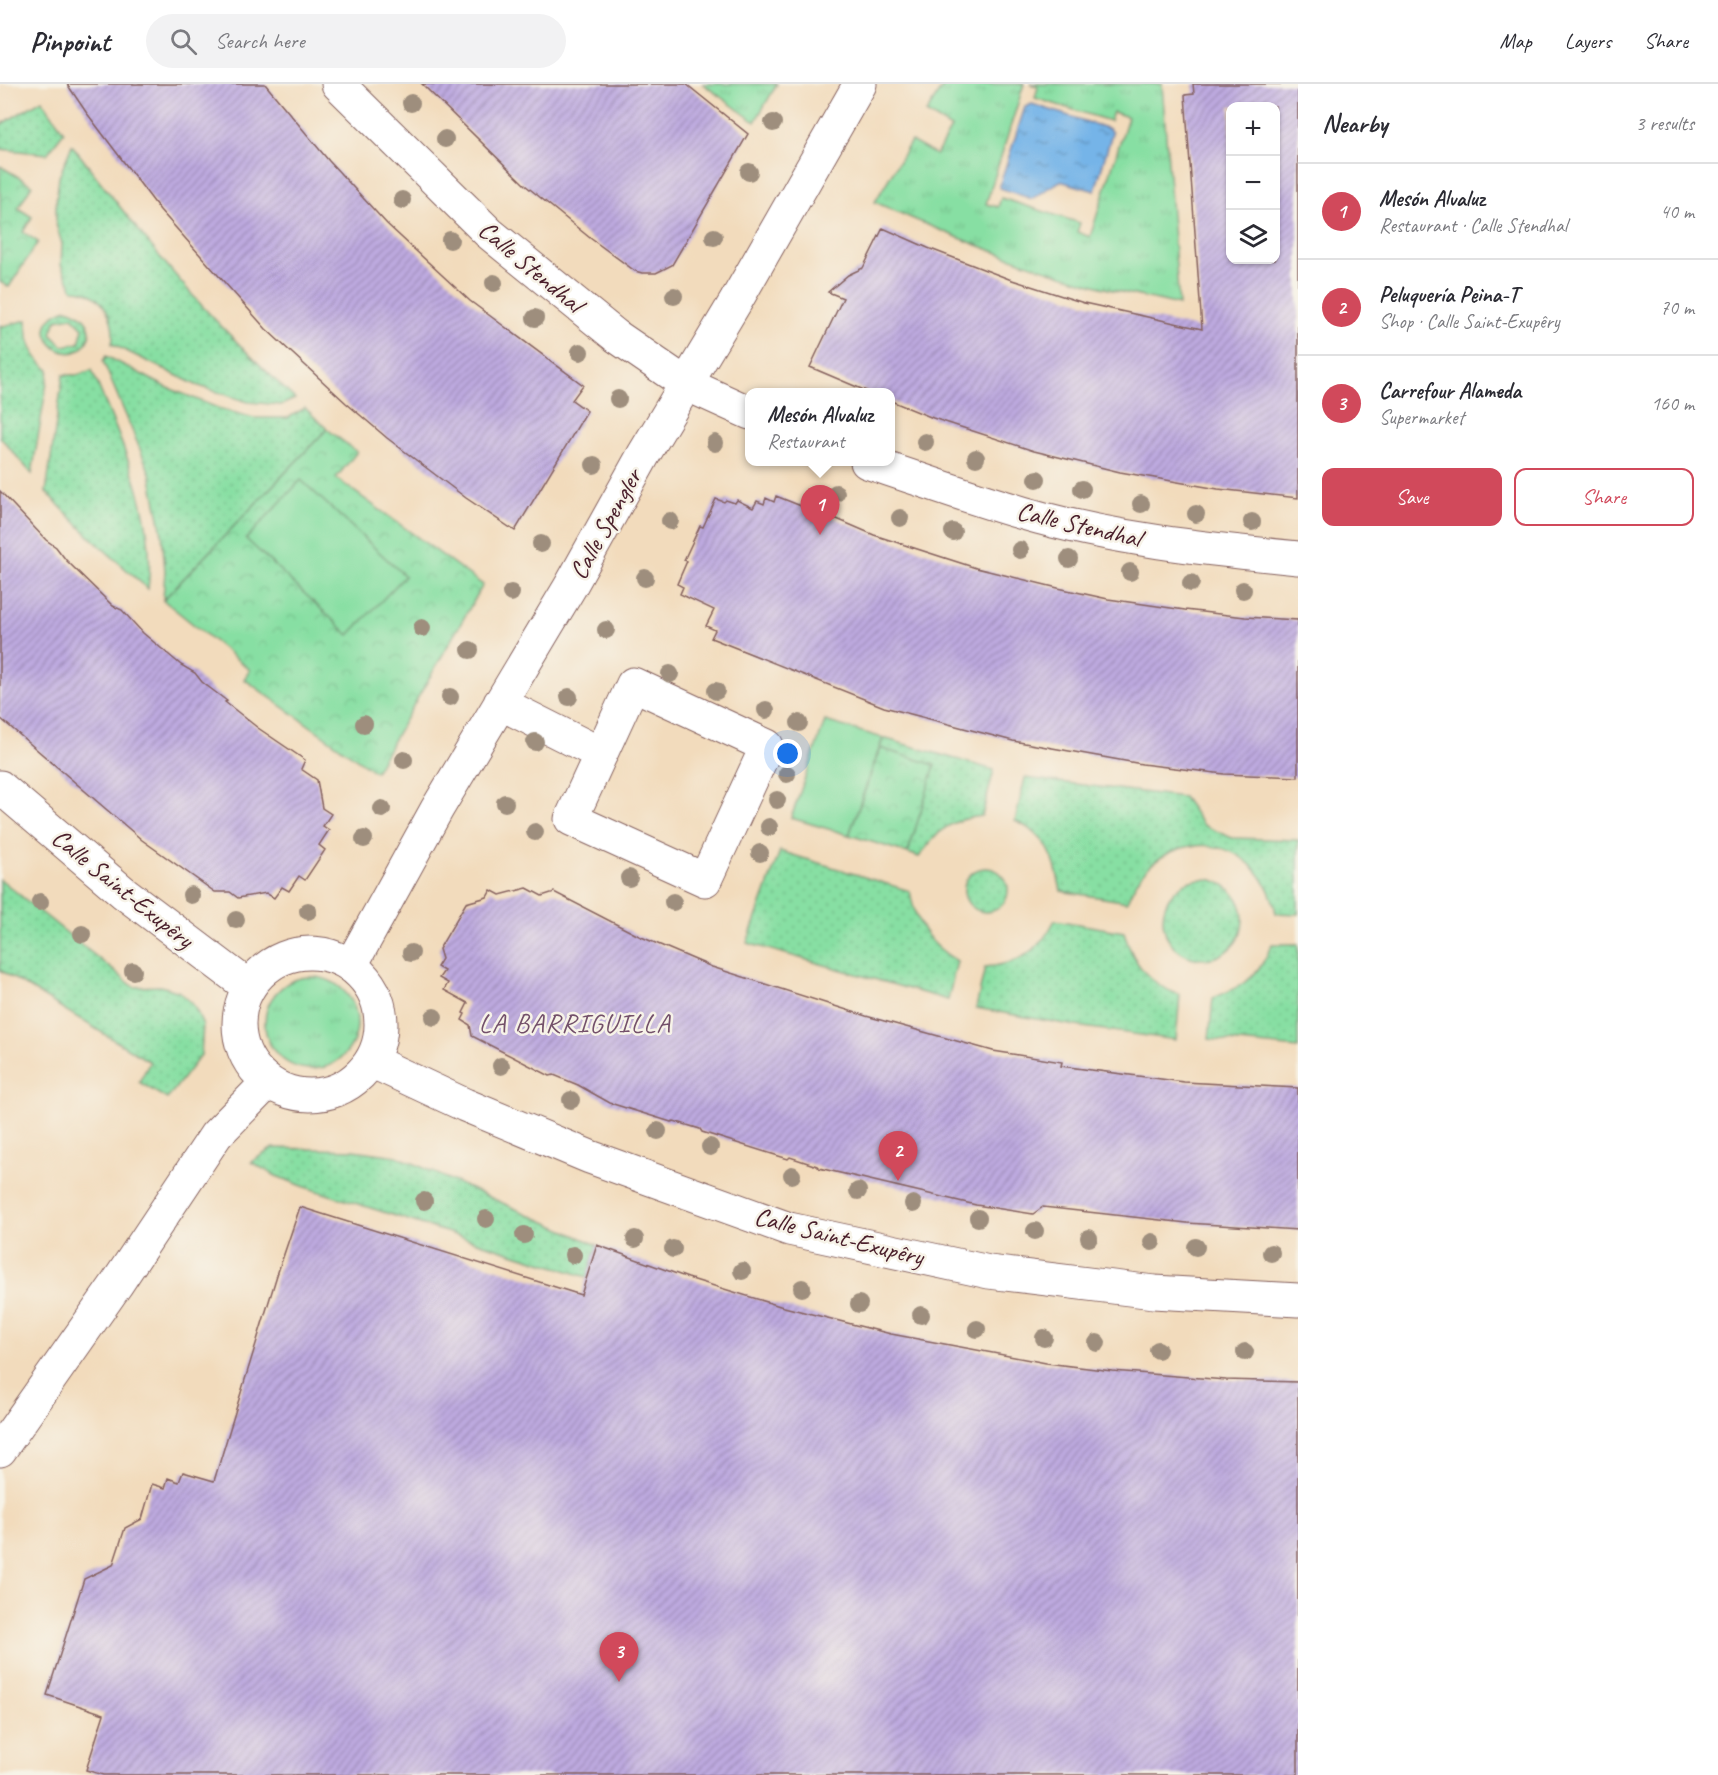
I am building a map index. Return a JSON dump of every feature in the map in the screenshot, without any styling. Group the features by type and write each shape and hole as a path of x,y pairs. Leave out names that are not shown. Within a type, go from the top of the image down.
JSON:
{"street":[{"name":"Calle Stendhal","path":"338,84 489,233 616,336 686,384 745,410"},
{"name":"Calle Spengler","path":"351,965 392,888 570,587 644,454 860,84"},
{"name":"Calle Stendhal","path":"879,466 1024,514 1115,534 1209,549 1298,558"},
{"path":"633,684 767,746 705,880 571,819 601,754 633,684"},
{"path":"500,703 601,754"},
{"name":"Calle Saint-Exupêry","path":"0,787 123,892 249,987"},
{"path":"313,953 332,956 351,965 370,984 381,1008 381,1036 371,1061 351,1082 324,1094 295,1094 268,1082 251,1063 241,1039 240,1014 249,987 275,962 293,955 313,953"},
{"name":"Calle Saint-Exupêry","path":"371,1061 465,1105 590,1157 789,1229 989,1272 1154,1293 1298,1300"},
{"path":"0,1450 216,1135 268,1082"}],"green space":[{"path":"703,84 777,84 755,122"},
{"path":"944,84 1024,84 986,204 998,207 1001,198 1080,223 1077,232 1090,237 1128,117 1113,112 1110,121 1035,98 1038,87 1030,84 1162,84 1179,305 1108,289 1041,268 957,237 875,202 911,141 936,155 951,128 926,113"},
{"path":"42,100 64,132 47,154 0,149 0,125"},
{"path":"72,145 195,298 295,399 281,405 248,402 196,385 112,344 112,325 105,308 92,295 73,290 61,265 62,244 56,224 56,202 59,177"},
{"path":"0,166 32,185 18,208 32,217 23,232 38,242 9,287 0,282"},
{"path":"67,309 83,317 90,331 86,343 77,351 68,353 59,350 51,343 47,335 47,325 53,316","holes":["72,317 83,328 79,343 63,346 51,334 56,320"]},
{"path":"27,320 32,348 38,359 49,370 32,474 0,437 0,325"},
{"path":"106,356 166,387 218,408 254,418 288,418 305,408 327,429 163,600 165,571 162,534 150,473 103,361"},
{"path":"92,370 124,449 142,504 150,560 148,589 90,537 46,492 63,375 77,375"},
{"path":"327,429 357,452 336,478 483,585 375,772 244,679 250,670 163,600"},
{"path":"301,480 405,576 349,635 246,539"},
{"path":"825,721 883,738 849,835 791,818"},
{"path":"883,738 994,770 982,816 961,820 945,828 919,857 908,853 935,765 880,748"},
{"path":"880,748 936,765 908,853 849,835"},
{"path":"1025,778 1183,797 1203,825 1232,838 1298,840 1298,914 1276,913 1266,885 1250,864 1229,851 1206,846 1182,848 1160,858 1141,876 1127,902 1061,891 1056,868 1043,841 1036,833 1015,821"},
{"path":"780,851 910,891 912,903 925,932 939,948 957,961 948,1000 747,943"},
{"path":"986,868 994,869 1002,874 1007,882 1007,898 1002,906 994,911 986,912 978,911 970,906 965,898 964,890 965,882 970,874 978,869"},
{"path":"0,879 134,987 161,986 180,992 195,1007 203,1025 201,1055 167,1099 139,1082 150,1062 0,970"},
{"path":"1203,879 1218,882 1231,891 1240,904 1243,919 1240,934 1231,947 1218,956 1203,959 1188,956 1175,947 1166,934 1163,919 1166,904 1175,891 1188,882"},
{"path":"1055,920 1124,932 1132,954 1151,979 1180,995 1176,1040 1076,1026 976,1008 985,967 1008,963 1027,954 1042,940"},
{"path":"1272,944 1298,944 1298,1048 1209,1039 1213,998 1234,989 1250,978 1262,965"},
{"path":"311,977 329,981 343,991 353,1005 357,1023 353,1041 343,1055 329,1065 311,1069 293,1065 279,1055 269,1041 265,1023 269,1005 279,991 293,981"},
{"path":"273,1148 353,1150 397,1156 597,1245 587,1277 308,1188 276,1176 251,1162"}],"water":[{"path":"1032,104 1109,129 1112,133 1095,191 1060,181 1032,199 1000,188 1025,107"}],"building":[{"path":"67,84 265,84 329,161 387,224 470,301 583,385 572,400 587,411 515,531 466,498 387,438 266,329 160,210"},
{"path":"422,84 686,84 748,134 672,265 656,273 642,273 635,271 590,238 525,185"},
{"path":"1193,84 1298,84 1298,498 1218,489 1120,472 1034,451 933,418 895,403 895,388 859,388 810,367 843,298 828,292 848,275 863,268 883,228 1009,279 1084,303 1202,329 1185,95 1194,94"},
{"path":"0,491 66,560 113,606 122,610 143,633 181,665 195,673 202,682 258,728 305,760 301,769 317,780 322,808 331,814 323,826 329,830 319,845 325,850 305,880 299,876 289,891 282,887 274,898 266,893 238,898 230,892 215,892 142,840 0,718"},
{"path":"776,496 801,506 802,504 874,535 976,568 1058,588 1108,599 1185,610 1298,620 1298,777 1224,774 1142,764 1013,741 884,707 711,638 715,630 706,626 714,610 680,594 683,587 677,584 687,561 684,560 716,499 735,503 737,500 753,508 757,501 764,504 766,498 774,502"},
{"path":"527,888 542,896 554,892 639,936 712,967 866,1016 993,1051 1062,1062 1061,1066 1184,1082 1298,1088 1298,1230 1187,1223 1043,1207 1033,1214 976,1205 819,1168 790,1157 788,1159 702,1132 700,1129 610,1103 578,1085 554,1075 550,1076 472,1036 470,1025 462,1020 468,1003 444,990 448,983 439,978 444,971 437,967 442,959 439,949 466,903 487,897 491,890 500,895"},
{"path":"300,1207 581,1295 597,1245 688,1278 780,1306 891,1334 1046,1363 1112,1371 1226,1380 1298,1382 1298,1775 103,1775 86,1770 104,1714 47,1695 84,1579 113,1565 125,1528 142,1519 152,1484 165,1488 168,1478 179,1482 183,1472 214,1481"}],"place":[{"name":"Mesón Alvaluz","path":"820,535"},
{"name":"Peluquería Peina-T","path":"898,1181"},
{"name":"Carrefour Alameda","path":"619,1682"}],"district":[{"name":"LA BARRIGUILLA","path":"575,1023"}]}
